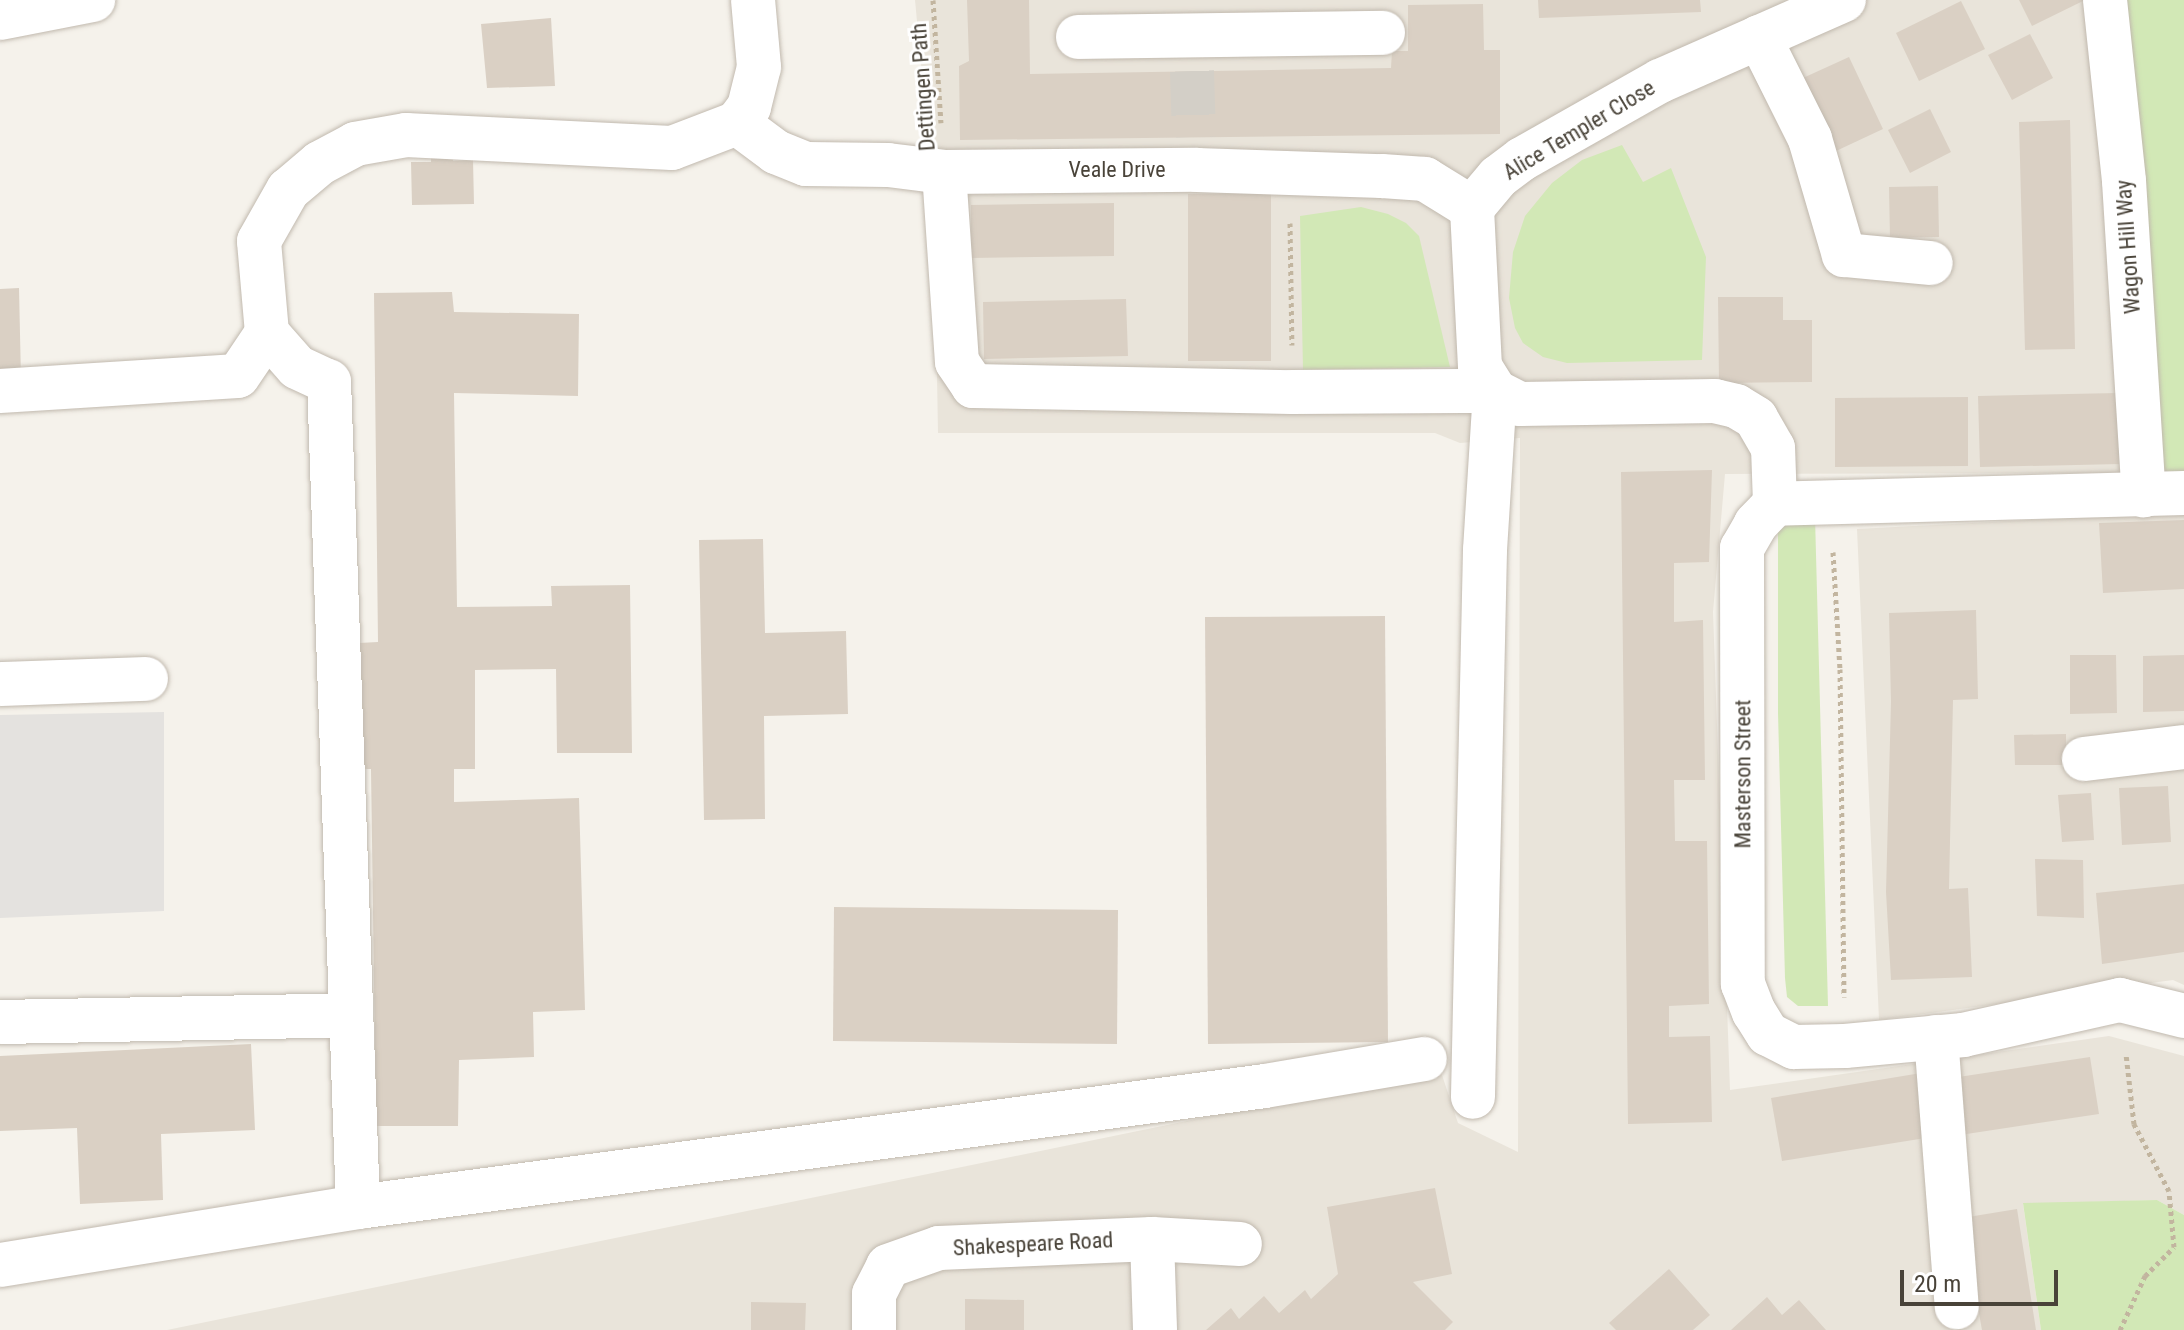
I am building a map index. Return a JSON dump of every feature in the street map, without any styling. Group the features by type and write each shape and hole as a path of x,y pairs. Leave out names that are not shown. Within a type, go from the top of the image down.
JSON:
{"street":[{"path":"0,18 93,0"},
{"path":"358,1207 329,382 297,367 267,333 259,272 259,241 288,190 320,163 355,144 406,135 672,148 737,123 749,107 759,67 753,0"},
{"name":"Alice Templer Close","path":"1472,208 1498,177 1522,159 1660,81 1844,0"},
{"name":"Wagon Hill Way","path":"2105,0 2124,181 2164,494"},
{"path":"1078,37 1191,54 1383,33"},
{"path":"1759,37 1810,139 1844,255 1931,263"},
{"name":"Veale Drive","path":"737,123 776,152 806,164 888,165 944,172 1195,154 1289,174 1425,179 1472,208"},
{"path":"944,172 957,362 973,386 1292,392 1495,391 1520,404 1715,401 1736,406 1756,418 1773,448 1775,504 2164,494"},
{"path":"1472,208 1480,367 1495,391 1485,550 1473,1097"},
{"path":"0,391 238,376 267,333"},
{"name":"Masterson Street","path":"1775,504 1756,524 1742,548 1743,984 1754,1012 1768,1034 1794,1047 1845,1046 1936,1037 2120,1000 2184,1016"},
{"path":"0,684 146,679"},
{"path":"2084,759 2184,747"},
{"path":"0,1022 350,1015"},
{"path":"1936,1037 1957,1307"},
{"path":"0,1265 358,1207 1265,1086 1425,1059"},
{"path":"1152,1239 1155,1330"},
{"name":"Shakespeare Road","path":"874,1330 874,1294 888,1266 939,1248 1152,1239 1240,1244"}],"path":[{"name":"Dettingen Path","path":"933,0 944,172"},
{"path":"1289,174 1292,392"},
{"path":"1830,504 1840,669 1845,1046"},
{"path":"2120,1000 2134,1124 2169,1191 2174,1247 2145,1276 2120,1330"}],"shaded area":[{"path":"915,0 2125,0 2138,473 1725,474 1713,612 1730,1090 2109,1036 2184,1056 2184,1215 2157,1200 2023,1204 2041,1330 167,1330 1440,1069 1458,1123 1518,1152 1520,438 1460,443 1435,433 938,433 934,203"},
{"path":"2184,512 2184,985 2173,980 1879,1020 1857,529"},
{"path":"164,712 164,911 0,918 0,715"}],"green space":[{"path":"2125,0 2184,0 2184,472 2138,473"},
{"path":"1622,145 1643,182 1671,168 1706,257 1702,360 1567,363 1543,357 1523,343 1515,328 1509,298 1513,252 1525,216 1552,183 1582,160"},
{"path":"1361,207 1388,214 1406,223 1419,236 1450,367 1303,370 1300,216"},
{"path":"1815,517 1828,1006 1798,1006 1787,997 1785,978 1778,713 1778,531 1796,519"},
{"path":"2157,1200 2184,1215 2184,1330 2041,1330 2023,1203"}],"building":[{"path":"967,0 1029,0 1030,74 1391,68 1392,51 1408,51 1408,5 1483,4 1484,50 1500,50 1500,134 960,140 959,66 969,61"},
{"path":"1538,0 1700,0 1701,12 1539,18"},
{"path":"2019,0 2085,0 2032,26"},
{"path":"1961,1 1985,49 1919,81 1896,33"},
{"path":"551,18 555,86 487,88 481,24"},
{"path":"2030,34 2053,78 2012,100 1988,55"},
{"path":"1849,57 1883,129 1836,151 1803,78"},
{"path":"1930,109 1951,152 1910,173 1888,130"},
{"path":"2070,120 2075,349 2025,350 2019,122"},
{"path":"453,149 453,161 473,160 474,204 412,205 411,162 431,162 431,150"},
{"path":"1938,186 1939,237 1890,238 1889,187"},
{"path":"1271,193 1271,361 1188,361 1188,194"},
{"path":"1114,203 1114,256 971,258 971,205"},
{"path":"19,288 21,380 0,380 0,289"},
{"path":"452,292 454,312 579,314 578,396 454,393 457,607 552,606 551,586 630,585 632,753 557,753 556,669 475,670 475,769 454,769 454,802 579,798 585,1010 533,1012 534,1057 459,1060 458,1126 376,1126 371,769 360,769 359,643 378,642 374,293"},
{"path":"1718,297 1783,297 1783,320 1812,320 1812,382 1719,383"},
{"path":"1126,299 1128,356 984,359 983,302"},
{"path":"2118,393 2120,464 1980,467 1978,396"},
{"path":"1968,397 1968,466 1835,467 1835,398"},
{"path":"1712,470 1709,562 1674,563 1674,622 1703,620 1705,780 1674,780 1675,841 1707,841 1709,1004 1669,1006 1669,1037 1710,1036 1712,1122 1628,1124 1621,472"},
{"path":"2184,520 2184,589 2103,593 2099,523"},
{"path":"763,539 765,633 846,631 848,714 764,716 765,819 704,820 699,540"},
{"path":"1976,610 1978,699 1953,700 1949,889 1968,888 1972,977 1891,980 1886,892 1891,702 1889,613"},
{"path":"1385,616 1388,1042 1208,1044 1205,617"},
{"path":"2070,655 2116,655 2117,713 2070,714"},
{"path":"2184,655 2184,711 2143,712 2143,656"},
{"path":"2066,734 2066,765 2015,765 2014,735"},
{"path":"2168,786 2171,842 2122,845 2119,788"},
{"path":"2091,793 2094,840 2062,842 2058,795"},
{"path":"2035,859 2083,860 2084,918 2037,916"},
{"path":"2184,884 2184,952 2102,964 2096,893"},
{"path":"834,907 1118,910 1117,1044 833,1041"},
{"path":"251,1044 255,1130 161,1134 163,1200 80,1204 77,1128 0,1131 0,1056"},
{"path":"2090,1057 2099,1114 1960,1135 1952,1078"},
{"path":"1927,1072 1938,1136 1782,1161 1771,1098"},
{"path":"1435,1188 1452,1274 1413,1282 1453,1322 1445,1330 1206,1330 1231,1308 1239,1319 1264,1296 1279,1313 1305,1290 1311,1299 1338,1274 1327,1207"},
{"path":"2017,1209 2036,1330 1982,1330 1962,1218"},
{"path":"1669,1269 1710,1315 1693,1330 1616,1330 1609,1323"},
{"path":"1767,1297 1782,1315 1799,1300 1826,1330 1731,1330"},
{"path":"965,1299 1024,1300 1024,1330 965,1330"},
{"path":"751,1302 806,1303 805,1330 751,1330"}],"tunnel":[{"path":"1192,71 1194,137"}]}
